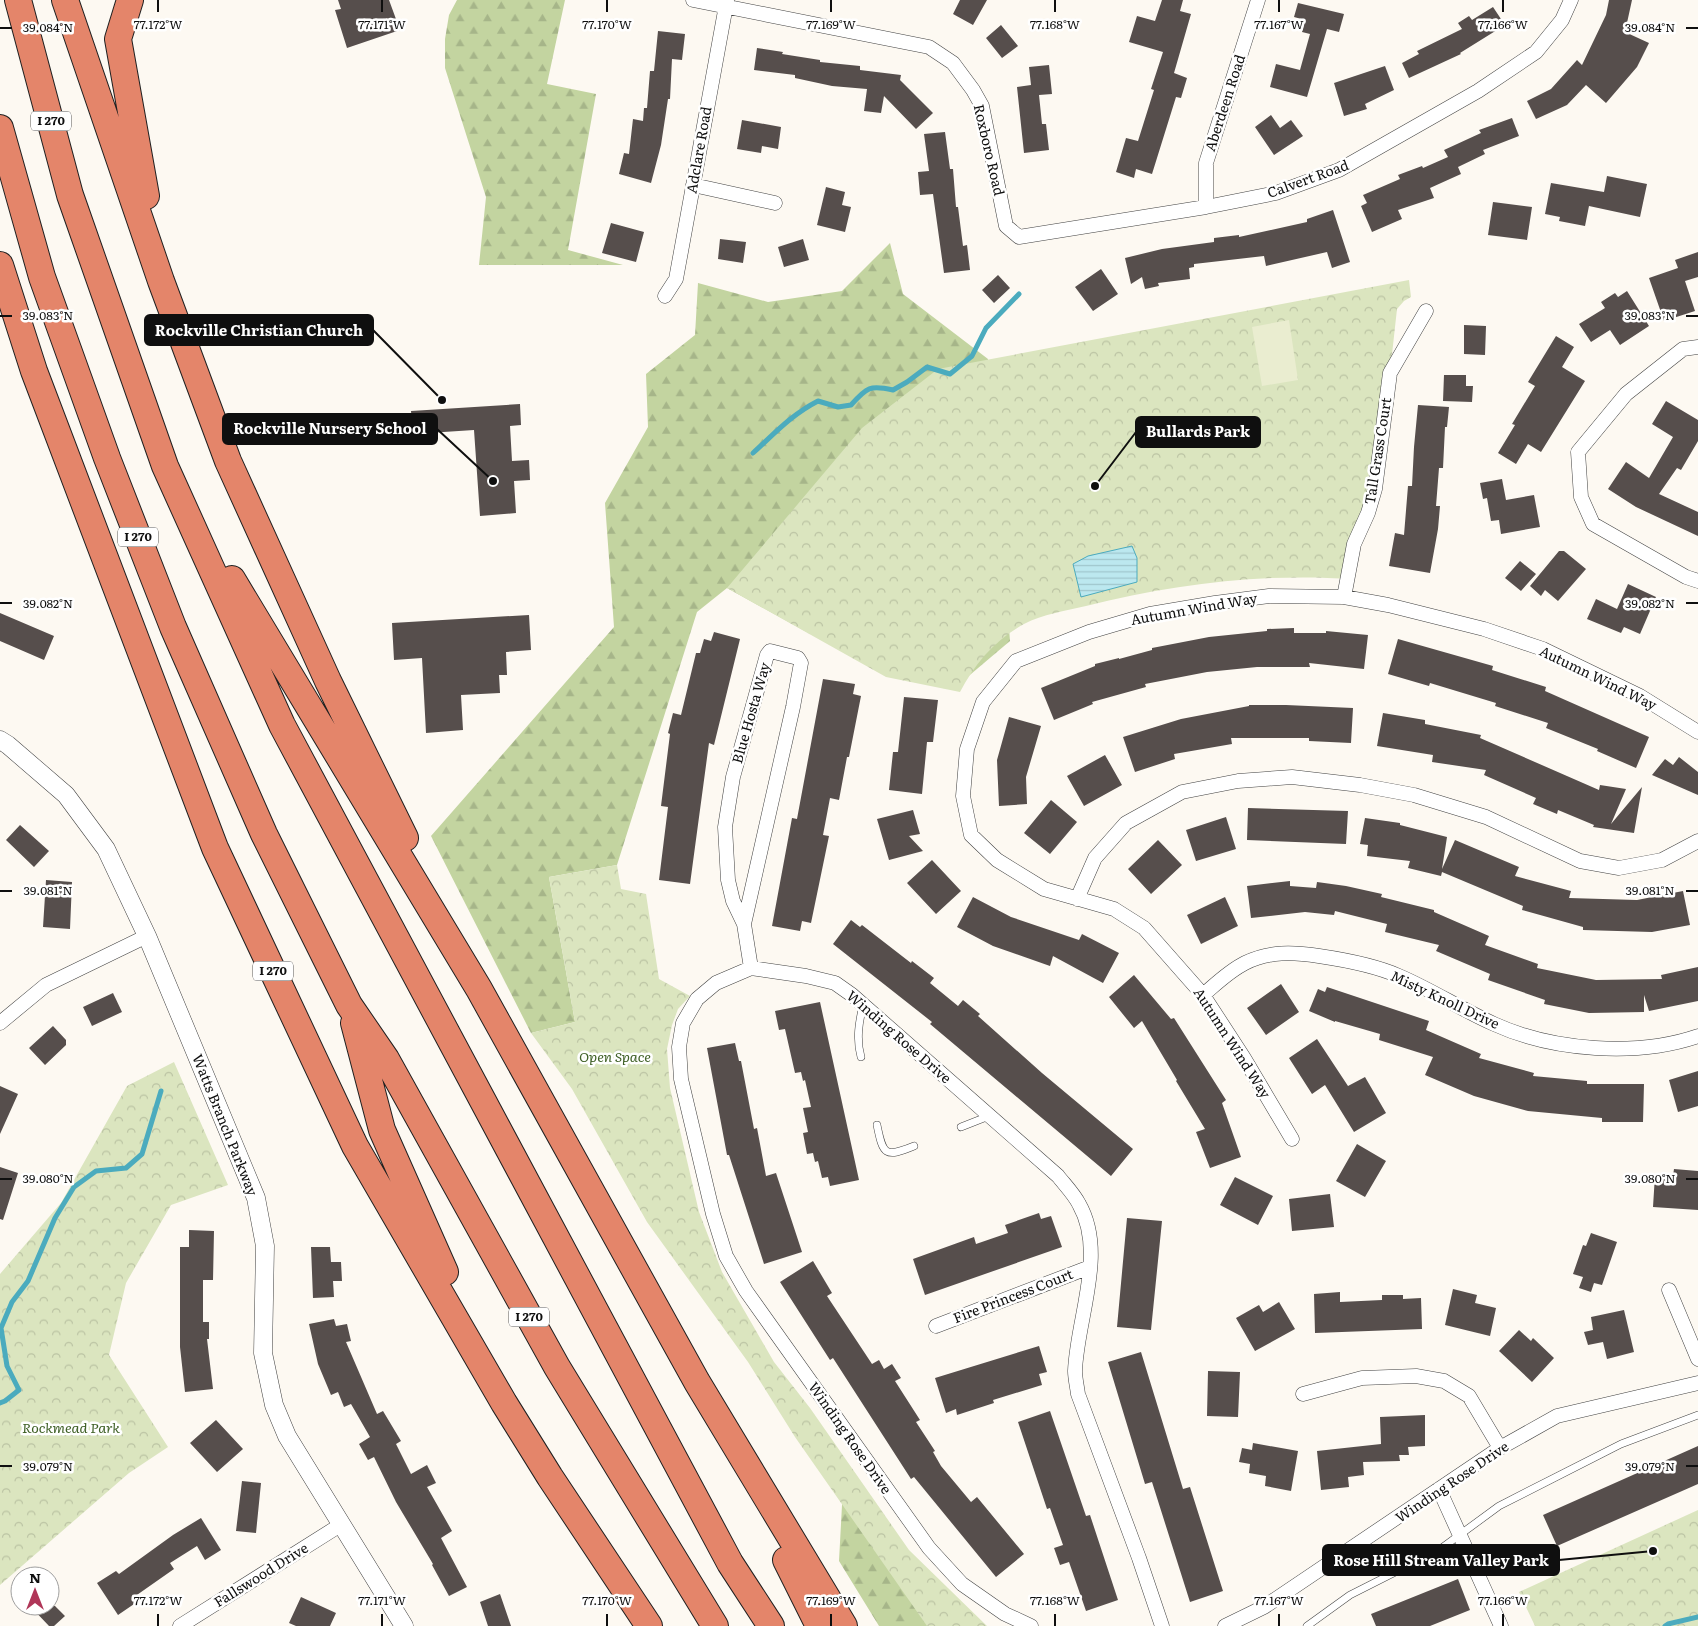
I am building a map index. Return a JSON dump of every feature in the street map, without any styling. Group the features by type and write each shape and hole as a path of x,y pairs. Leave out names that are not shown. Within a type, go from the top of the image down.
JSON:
{"highway":[{"name":"I 270","path":"18,0 70,194 165,466 282,725 730,1562 771,1626"},
{"path":"65,0 161,281 228,461 328,681 479,989"},
{"path":"130,0 118,39 161,281"},
{"name":"I 270","path":"0,128 42,277 106,458 163,600 264,834 349,1005 386,1059 557,1368 716,1626"},
{"name":"I 270","path":"0,265 34,371 215,848 355,1146 504,1402 550,1477 649,1626"},
{"path":"165,466 311,713 479,989 697,1382 844,1626"},
{"path":"349,1005 382,1130 504,1402"},
{"path":"697,1382 819,1626"}],"street":[{"name":"Roxboro Road","path":"694,0 726,3 929,47 952,63 973,90 982,106 1006,226 1019,237"},
{"name":"Aberdeen Road","path":"1206,207 1206,163 1258,0"},
{"name":"Calvert Road","path":"1019,237 1206,207 1276,193 1339,170 1478,91 1536,52 1562,20 1571,0"},
{"name":"Adclare Road","path":"665,296 676,278 726,3"},
{"path":"693,185 775,203"},
{"name":"Tall Grass Court","path":"1344,597 1354,544 1368,513 1375,489 1390,373 1426,311"},
{"path":"1698,347 1683,349 1626,394 1578,452 1582,497 1593,524 1686,577 1698,581"},
{"name":"Autumn Wind Way","path":"1292,1139 1244,1058 1202,995 1144,928 1114,909 1044,889 997,860 971,835 963,796 967,750 984,702 1016,662 1089,632 1150,614 1269,596 1344,597 1388,605 1484,629 1543,649 1640,696 1698,732"},
{"name":"Blue Hosta Way","path":"744,924 800,673 798,658 770,651 767,655 733,777 725,827 728,880 733,900 744,924 751,968"},
{"name":"Watts Branch Parkway","path":"0,740 66,795 106,849 147,936 256,1198 265,1246 263,1353 274,1405 287,1436 404,1626"},
{"path":"1077,899 1095,858 1126,822 1182,792 1238,781 1292,777 1414,795 1486,816 1580,861 1619,868 1662,860 1698,841"},
{"path":"0,1023 46,985 147,936"},
{"name":"Misty Knoll Drive","path":"1202,995 1225,976 1245,963 1271,954 1296,953 1348,960 1398,975 1495,1024 1546,1042 1600,1049 1651,1046 1698,1036"},
{"name":"Winding Rose Drive","path":"1031,1626 1004,1614 962,1584 929,1548 746,1291 726,1256 713,1214 681,1079 679,1047 683,1023 697,999 716,983 751,968 806,976 835,983 863,1005 1058,1176 1079,1203 1090,1239 1090,1267 1075,1371 1078,1394 1139,1558 1162,1626"},
{"name":"Fire Princess Court","path":"936,1326 1090,1267"},
{"path":"1669,1290 1698,1359"},
{"path":"1303,1394 1362,1378 1416,1376 1444,1381 1469,1396 1500,1448"},
{"name":"Winding Rose Drive","path":"1225,1626 1264,1607 1500,1448 1557,1416 1698,1383"},
{"path":"1439,1489 1500,1626"},
{"name":"Fallswood Drive","path":"180,1626 342,1524"}],"lane":[{"path":"861,1057 858,1046 859,1021 863,1005"},
{"path":"961,1127 989,1116"},
{"path":"876,1125 881,1146 886,1151 894,1153 914,1146"},
{"path":"1307,1626 1350,1595 1439,1550 1499,1506 1620,1444 1698,1415"}],"green space":[{"path":"457,0 565,0 547,84 596,94 568,250 623,265 479,265 486,197 445,68 445,39 449,15"},
{"path":"890,243 903,294 988,359 1010,641 958,685 876,664 805,631 727,588 697,612 617,865 549,877 575,1022 531,1033 431,836 614,627 605,503 648,427 646,374 695,335 698,283 768,302 842,291"},
{"path":"1409,280 1411,297 1404,301 1397,309 1378,481 1364,523 1352,579 1285,578 1218,582 1119,598 1046,615 1024,624 995,644 972,671 960,692 886,677 727,588 862,428 938,369"},
{"path":"1289,320 1298,380 1262,386 1252,327"},
{"name":"Open Space","path":"617,865 621,889 646,894 659,979 690,996 678,1009 672,1025 667,1049 670,1088 699,1212 722,1272 774,1362 810,1408 909,1550 987,1626 927,1626 795,1437 748,1362 647,1222 572,1089 531,1033 575,1022 549,877"},
{"name":"Rockmead Park","path":"174,1062 228,1185 171,1205 126,1283 109,1355 168,1447 129,1473 22,1566 10,1566 10,1576 0,1585 0,1274 61,1203 127,1086"},
{"path":"844,1468 885,1526 976,1626 879,1626 839,1561"},
{"path":"1698,1510 1698,1626 1535,1626 1519,1592"}],"water":[{"path":"1132,546 1137,558 1137,582 1081,597 1073,564 1088,556"}],"building":[{"path":"338,0 389,0 400,30 347,48 335,10 341,9"},
{"path":"960,0 987,0 973,25 953,14"},
{"path":"1162,0 1183,0 1180,11 1191,14 1174,73 1187,78 1181,98 1176,97 1152,174 1136,169 1134,178 1116,172 1126,138 1138,141 1154,90 1151,89 1163,52 1129,42 1137,16 1155,21"},
{"path":"1609,0 1632,0 1625,32 1649,43 1637,67 1606,103 1586,85 1567,105 1536,119 1527,101 1551,89 1577,60 1582,65 1606,15"},
{"path":"1298,3 1344,14 1339,32 1327,29 1307,97 1270,87 1276,64 1300,70 1310,34 1302,32 1305,20 1294,17"},
{"path":"1493,7 1505,25 1461,54 1409,78 1402,63 1419,54 1417,51 1462,29 1458,23 1469,16 1472,20"},
{"path":"1001,25 1018,46 1002,58 986,38"},
{"path":"658,31 685,34 682,60 672,59 670,99 668,99 661,145 651,183 619,174 624,153 629,154 633,119 643,121 644,108 647,108 650,71 654,71"},
{"path":"757,48 820,60 820,62 860,66 860,70 901,75 900,80 933,113 916,129 884,96 881,113 864,111 867,89 832,86 795,78 795,75 754,70"},
{"path":"1049,65 1052,94 1039,95 1042,124 1046,124 1049,150 1024,153 1017,87 1031,85 1029,67"},
{"path":"1385,66 1394,90 1365,104 1367,109 1344,116 1334,83"},
{"path":"1271,115 1280,128 1291,120 1303,136 1274,155 1255,127"},
{"path":"1512,118 1519,136 1483,150 1485,154 1458,167 1461,174 1430,188 1434,198 1398,210 1402,219 1372,232 1361,206 1367,203 1363,195 1400,179 1398,175 1422,166 1423,168 1448,157 1444,150 1481,133 1479,130"},
{"path":"742,120 781,127 778,149 762,146 761,153 737,149"},
{"path":"945,132 950,169 953,169 956,207 958,207 963,246 967,245 970,270 944,273 933,194 920,195 918,172 929,171 924,134"},
{"path":"1607,176 1647,184 1640,217 1589,206 1585,226 1559,221 1560,217 1545,214 1551,183 1604,192"},
{"path":"826,187 845,192 842,205 851,207 845,232 817,225"},
{"path":"1493,202 1532,207 1527,240 1488,235"},
{"path":"1333,210 1350,262 1332,268 1327,252 1266,266 1264,256 1194,264 1194,267 1189,268 1190,279 1158,283 1159,286 1145,289 1142,277 1131,284 1125,258 1162,249 1214,242 1214,238 1239,235 1239,237 1307,222 1307,219"},
{"path":"611,223 644,232 636,262 602,253"},
{"path":"720,239 746,242 743,263 718,259"},
{"path":"803,239 809,260 784,267 778,247"},
{"path":"1698,252 1698,277 1685,281 1695,311 1664,321 1649,278 1678,268 1675,260"},
{"path":"1101,269 1118,294 1093,311 1075,287"},
{"path":"998,275 1010,288 994,303 982,290"},
{"path":"1627,291 1649,326 1620,345 1610,330 1591,342 1579,324 1605,308 1601,302 1615,293 1618,297"},
{"path":"1464,325 1486,326 1485,355 1464,354"},
{"path":"1556,336 1574,347 1562,367 1585,381 1541,452 1528,444 1516,464 1498,453 1515,425 1512,424 1535,386 1528,382"},
{"path":"1444,375 1466,375 1466,386 1473,386 1472,402 1443,401"},
{"path":"1666,401 1698,420 1698,441 1681,470 1677,468 1659,494 1698,512 1698,536 1636,507 1608,489 1626,462 1649,478 1673,437 1652,424"},
{"path":"520,404 521,425 510,426 512,461 529,460 530,480 514,481 516,513 480,516 474,430 413,434 411,411"},
{"path":"1418,405 1449,407 1447,427 1445,427 1443,468 1439,468 1436,506 1440,506 1430,573 1389,566 1395,533 1404,535 1408,486 1412,486"},
{"path":"1502,479 1506,500 1534,495 1540,527 1501,534 1499,520 1491,521 1487,498 1483,499 1480,483"},
{"path":"1559,551 1564,551 1586,569 1558,601 1545,590 1541,596 1530,586"},
{"path":"1520,561 1536,574 1521,591 1505,578"},
{"path":"1628,584 1656,597 1640,634 1624,627 1621,633 1587,619 1596,599 1617,609"},
{"path":"0,613 54,636 44,660 0,641"},
{"path":"529,615 531,650 506,652 507,675 499,675 500,693 461,695 463,730 426,733 422,658 394,660 392,623"},
{"path":"1294,628 1294,633 1326,633 1326,631 1368,635 1364,669 1309,663 1310,667 1257,667 1207,672 1145,684 1146,687 1092,702 1093,704 1054,720 1041,688 1095,666 1095,664 1152,650 1152,648 1209,637 1267,631 1267,629"},
{"path":"714,632 740,639 714,745 709,743 690,884 659,880 668,807 661,806 670,734 668,733 673,713 681,715 696,653 700,653 704,639 711,641"},
{"path":"1398,639 1493,666 1492,670 1546,687 1545,691 1649,737 1636,768 1597,751 1598,749 1546,728 1548,723 1495,706 1496,703 1430,683 1429,686 1388,674"},
{"path":"823,679 855,684 853,694 861,696 839,800 830,798 823,835 829,836 811,923 802,921 800,931 772,926 792,818 797,819"},
{"path":"904,697 938,700 933,742 927,742 922,794 889,790 893,752 898,752"},
{"path":"1249,705 1353,708 1351,743 1309,741 1309,738 1231,738 1232,744 1174,754 1175,759 1135,772 1123,737 1181,719"},
{"path":"1383,713 1425,720 1425,724 1481,735 1480,738 1599,790 1600,785 1626,789 1611,824 1642,787 1634,833 1593,827 1594,825 1558,810 1557,814 1533,804 1536,798 1484,775 1486,770 1432,762 1433,755 1377,746"},
{"path":"1009,717 1041,726 1026,777 1027,804 999,806 997,760"},
{"path":"1105,755 1122,785 1084,806 1067,776"},
{"path":"1679,757 1698,772 1698,795 1652,775 1665,759 1673,765"},
{"path":"1051,800 1077,822 1050,854 1024,833"},
{"path":"1248,808 1348,811 1346,844 1247,840"},
{"path":"913,810 920,834 909,836 923,851 889,860 877,819"},
{"path":"1226,817 1236,849 1196,861 1186,830"},
{"path":"1365,818 1400,823 1400,825 1447,837 1442,869 1455,840 1519,867 1515,876 1571,891 1569,898 1637,900 1683,891 1690,925 1652,932 1583,930 1583,927 1522,910 1523,906 1442,872 1441,876 1408,868 1410,861 1367,856 1368,845 1360,844"},
{"path":"20,825 49,851 34,867 6,840"},
{"path":"1158,840 1182,865 1151,894 1128,869"},
{"path":"932,860 961,891 936,914 907,883"},
{"path":"46,880 72,882 70,929 43,927"},
{"path":"1290,881 1290,886 1316,888 1317,882 1346,886 1382,894 1381,897 1434,910 1434,912 1489,936 1485,945 1538,964 1537,968 1596,980 1662,979 1661,975 1698,967 1698,1001 1649,1011 1644,995 1644,1012 1589,1013 1544,1004 1545,1000 1488,980 1490,974 1436,951 1439,945 1385,932 1387,924 1335,911 1334,915 1305,912 1251,918 1247,886"},
{"path":"973,897 1011,917 1079,940 1082,934 1119,953 1103,983 1053,956 1050,966 993,946 957,927"},
{"path":"1225,897 1238,926 1201,944 1187,915"},
{"path":"851,920 860,927 862,925 911,963 912,961 934,978 930,983 958,1006 963,1000 980,1014 978,1016 1042,1073 1133,1149 1111,1176 930,1024 932,1022 833,944"},
{"path":"1134,975 1171,1019 1174,1018 1226,1100 1222,1103 1241,1157 1210,1168 1196,1132 1205,1129 1177,1080 1142,1021 1134,1028 1109,997"},
{"path":"1281,984 1299,1012 1266,1035 1247,1008"},
{"path":"1327,987 1429,1021 1426,1030 1481,1054 1479,1058 1534,1073 1533,1076 1587,1081 1587,1084 1644,1084 1643,1122 1602,1122 1602,1118 1528,1111 1474,1096 1425,1075 1433,1057 1379,1040 1380,1034 1335,1022 1309,1011 1318,989 1325,992"},
{"path":"113,993 122,1012 92,1026 83,1007"},
{"path":"820,1002 859,1180 830,1186 828,1177 822,1178 818,1161 815,1162 813,1153 807,1154 803,1133 808,1132 803,1108 811,1107 805,1080 803,1081 801,1072 795,1073 785,1029 779,1030 775,1011"},
{"path":"53,1026 66,1040 66,1045 45,1065 29,1048"},
{"path":"1317,1039 1348,1086 1365,1077 1386,1113 1354,1132 1325,1085 1312,1094 1289,1058"},
{"path":"735,1043 739,1061 741,1061 754,1129 757,1128 766,1176 776,1173 802,1252 764,1264 729,1155 727,1155 707,1048"},
{"path":"1698,1071 1698,1106 1678,1112 1669,1080"},
{"path":"0,1086 18,1094 0,1134"},
{"path":"1357,1144 1386,1161 1365,1197 1336,1181"},
{"path":"0,1167 18,1173 3,1220 0,1219"},
{"path":"1674,1169 1698,1171 1698,1210 1653,1207 1655,1175 1673,1176"},
{"path":"1235,1177 1273,1196 1258,1225 1220,1205"},
{"path":"1330,1194 1334,1227 1292,1231 1289,1199"},
{"path":"1039,1213 1041,1219 1051,1216 1062,1247 925,1295 913,1259 974,1237 976,1244 1008,1233 1005,1225"},
{"path":"1127,1218 1162,1221 1151,1330 1117,1327"},
{"path":"189,1230 214,1231 213,1280 203,1280 203,1322 209,1322 209,1339 207,1339 213,1389 185,1392 180,1347 180,1247 189,1247"},
{"path":"1591,1233 1617,1242 1602,1285 1594,1283 1591,1292 1579,1288 1583,1277 1573,1274 1583,1245 1586,1246"},
{"path":"311,1247 330,1247 331,1262 341,1262 342,1281 333,1281 334,1297 313,1298"},
{"path":"813,1261 832,1293 827,1296 872,1364 879,1360 884,1369 892,1364 901,1378 895,1381 920,1420 916,1422 935,1451 933,1452 941,1466 971,1502 977,1497 1024,1554 996,1577 914,1477 911,1479 833,1358 830,1360 780,1282"},
{"path":"1453,1289 1477,1295 1475,1303 1496,1308 1490,1336 1445,1325"},
{"path":"1340,1292 1340,1302 1382,1300 1382,1295 1403,1295 1403,1299 1421,1298 1422,1329 1315,1333 1314,1294"},
{"path":"1279,1302 1295,1329 1255,1351 1236,1318 1259,1305 1263,1312"},
{"path":"1624,1310 1634,1352 1607,1359 1603,1342 1588,1345 1584,1332 1593,1330 1591,1317"},
{"path":"334,1319 336,1326 347,1324 351,1341 346,1342 377,1414 383,1411 401,1441 396,1444 411,1474 427,1465 436,1483 427,1487 452,1531 441,1538 467,1587 449,1596 433,1564 396,1502 374,1457 368,1460 359,1444 370,1437 351,1404 344,1407 338,1392 331,1395 318,1364 309,1324"},
{"path":"1519,1330 1531,1341 1533,1338 1554,1358 1532,1382 1499,1351"},
{"path":"1039,1346 1047,1372 1039,1374 1042,1385 993,1400 994,1403 957,1415 956,1409 946,1413 935,1378"},
{"path":"1141,1352 1183,1489 1190,1487 1223,1591 1190,1602 1152,1482 1145,1484 1108,1362"},
{"path":"1208,1371 1240,1372 1238,1417 1207,1416"},
{"path":"1050,1411 1086,1516 1090,1515 1118,1600 1086,1611 1069,1562 1060,1565 1054,1548 1063,1545 1050,1508 1047,1509 1018,1422"},
{"path":"1425,1415 1425,1446 1408,1447 1409,1455 1399,1455 1400,1461 1363,1462 1364,1475 1348,1477 1349,1487 1321,1490 1317,1451 1381,1444 1380,1417"},
{"path":"216,1420 243,1449 217,1472 190,1443"},
{"path":"1253,1443 1298,1451 1291,1491 1265,1486 1266,1476 1249,1473 1250,1464 1239,1462 1242,1448 1252,1450"},
{"path":"1698,1446 1698,1484 1557,1546 1543,1515"},
{"path":"242,1481 261,1483 256,1533 236,1531"},
{"path":"201,1518 221,1550 205,1560 197,1546 170,1563 174,1569 134,1597 137,1602 118,1615 97,1583 116,1571 119,1574 173,1535"},
{"path":"1458,1579 1470,1610 1430,1626 1376,1626 1371,1614"},
{"path":"500,1594 511,1626 488,1626 480,1602"},
{"path":"301,1597 336,1613 330,1626 296,1626 289,1623"},
{"path":"60,1611 65,1616 54,1626 49,1626 40,1616 60,1616"}],"waterway":[{"path":"753,453 791,418 818,401 838,407 851,405 865,391 874,388 893,390 927,367 950,374 972,356 986,328 1019,294"},
{"path":"0,1403 19,1390 7,1366 1,1328 12,1302 28,1281 55,1218 74,1187 96,1171 126,1168 142,1154 161,1091"},
{"path":"1665,1626 1698,1617"}],"place":[{"name":"Rockville Christian Church","path":"442,400"},
{"name":"Rockville Nursery School","path":"493,481"},
{"name":"Bullards Park","path":"1095,486"},
{"name":"Rose Hill Stream Valley Park","path":"1653,1551"}]}
